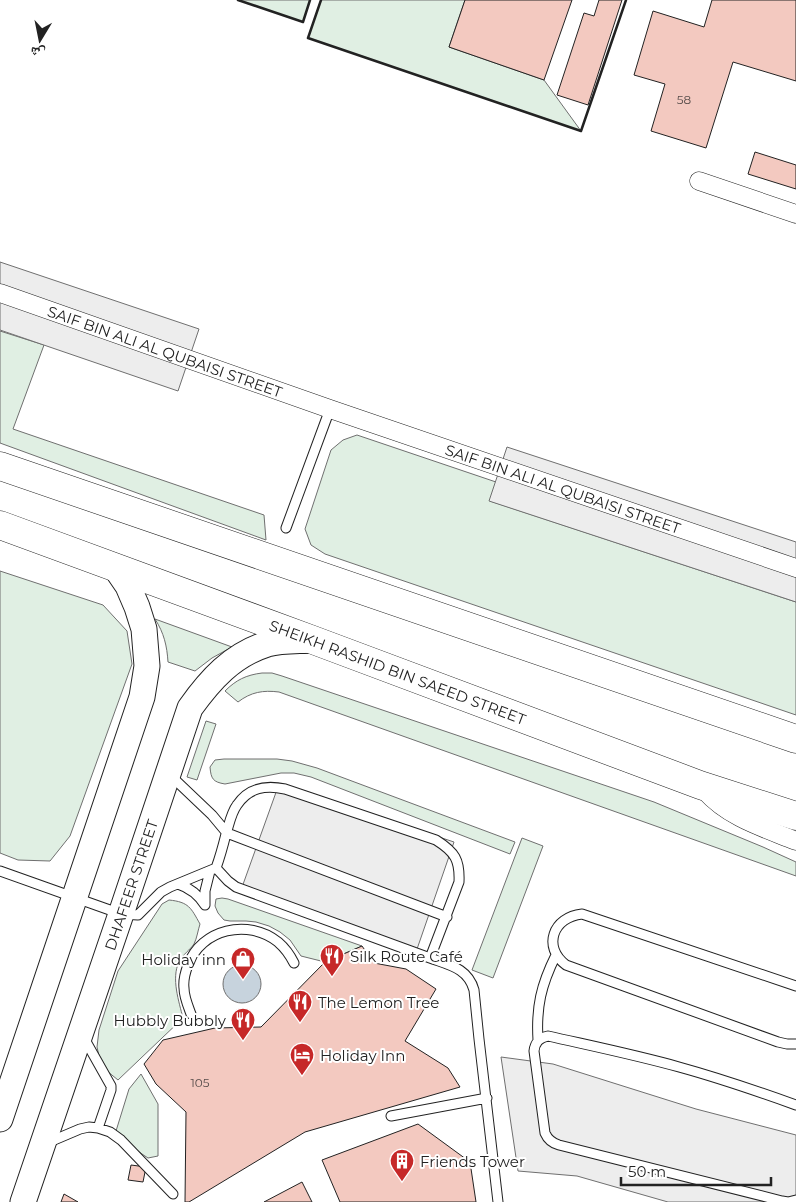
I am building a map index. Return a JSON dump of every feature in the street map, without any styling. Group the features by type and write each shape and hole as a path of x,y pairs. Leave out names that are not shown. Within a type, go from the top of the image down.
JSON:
{"main road":[{"path":"0,466 796,739"},
{"name":"SHEIKH RASHID BIN SAEED STREET","path":"0,525 314,640 700,785 796,816"},
{"path":"0,1119 142,697 147,666 144,629 128,586 115,567"},
{"name":"DHAFEER STREET","path":"23,1202 190,708 202,691 222,669 244,655 267,644 314,640"}],"street":[{"path":"699,182 796,214"},
{"name":"SAIF BIN ALI AL QUBAISI STREET","path":"0,292 330,409 796,568"},
{"path":"700,785 721,806 734,815 796,840"}],"lane":[{"path":"286,528 330,409"},
{"path":"168,773 212,815 227,833 447,917"},
{"path":"178,884 191,889 205,905 206,884 213,870 236,806 245,795 258,788 272,786 285,789 436,840 448,847 455,857 460,870 459,882 430,958"},
{"path":"0,871 121,914 138,915 161,892 213,870"},
{"path":"213,870 236,887 430,958 461,970 467,975 472,982 474,990 498,1202"},
{"path":"796,986 582,914 575,915 562,922 554,934 553,941 556,955 561,961 573,968 778,1042 796,1044"},
{"path":"191,1014 186,1001 185,973 195,952 216,934 234,929 261,932 277,941 294,963"},
{"path":"538,1040 538,1007 548,972 556,955"},
{"path":"81,1032 111,1086 110,1095 98,1128"},
{"path":"796,1105 725,1080 614,1050 548,1036 538,1040 535,1045 535,1060 545,1133 551,1142 782,1201 796,1200"},
{"path":"390,1116 486,1098"},
{"path":"42,1146 80,1129 89,1127 110,1132 173,1194"}],"green space":[{"path":"238,0 310,0 303,22"},
{"path":"321,0 465,0 449,47 544,80 581,131 308,38"},
{"path":"0,331 44,345 13,429 264,515 266,540 0,443"},
{"path":"357,435 496,482 490,501 796,602 796,715 325,554 311,545 305,529 331,450 343,440"},
{"path":"0,571 103,605 127,631 132,664 70,836 50,861 18,860 0,853"},
{"path":"155,619 232,647 212,658 195,671 168,662 167,650 161,629"},
{"path":"262,673 282,676 654,802 796,862 796,876 279,692 257,692 238,702 225,691 242,679"},
{"path":"206,721 216,724 197,780 187,777"},
{"path":"277,759 317,768 515,842 510,854 311,777 294,773 281,773 225,784 221,783 213,779 210,767 215,760"},
{"path":"522,838 543,846 493,978 472,970"},
{"path":"222,898 362,946 325,962 301,956 290,940 269,926 256,922 224,920 215,906 216,899"},
{"path":"169,900 181,902 189,907 200,924 194,944 181,959 177,968 176,983 183,1018 118,1080 107,1071 100,1060 97,1047 99,1030 118,971 162,904"},
{"path":"141,1074 158,1104 158,1156 148,1158 118,1138 116,1131 129,1089"}],"shaded area":[{"path":"0,262 199,329 178,391 0,330"},
{"path":"507,447 796,542 796,602 489,501"},
{"path":"279,784 454,842 416,952 241,890"},
{"path":"242,965 256,970 261,984 256,998 242,1003 228,998 223,984 228,970"},
{"path":"501,1057 553,1064 696,1109 796,1135 796,1202 668,1202 577,1176 518,1171"}],"building":[{"path":"465,0 572,0 544,80 449,47"},
{"path":"599,0 622,0 588,105 557,95 584,13 594,16"},
{"path":"712,0 796,0 796,81 733,62 706,148 651,131 665,84 634,75 653,11 704,27"},
{"path":"755,152 796,165 796,189 748,174"},
{"name":"Holiday Inn","path":"362,946 374,963 406,969 436,989 405,1041 448,1068 460,1087 305,1132 189,1202 185,1202 186,1112 156,1084 144,1064 163,1040 215,1028 261,1027 325,962"},
{"name":"Friends Tower","path":"418,1124 470,1162 476,1202 340,1202 322,1160"},
{"path":"131,1165 146,1167 143,1182 128,1180"},
{"path":"302,1182 312,1202 264,1202"},
{"path":"64,1194 78,1202 61,1202"}],"wall":[{"path":"238,0 303,22 310,0"},
{"path":"321,0 308,38 581,131 626,0"}],"place":[{"name":"Silk Route Café","path":"332,977"},
{"name":"Holiday inn","path":"243,980"},
{"name":"The Lemon Tree","path":"300,1023"},
{"name":"Hubbly Bubbly","path":"243,1041"},
{"name":"Holiday Inn","path":"302,1076"},
{"name":"Friends Tower","path":"402,1182"}]}
